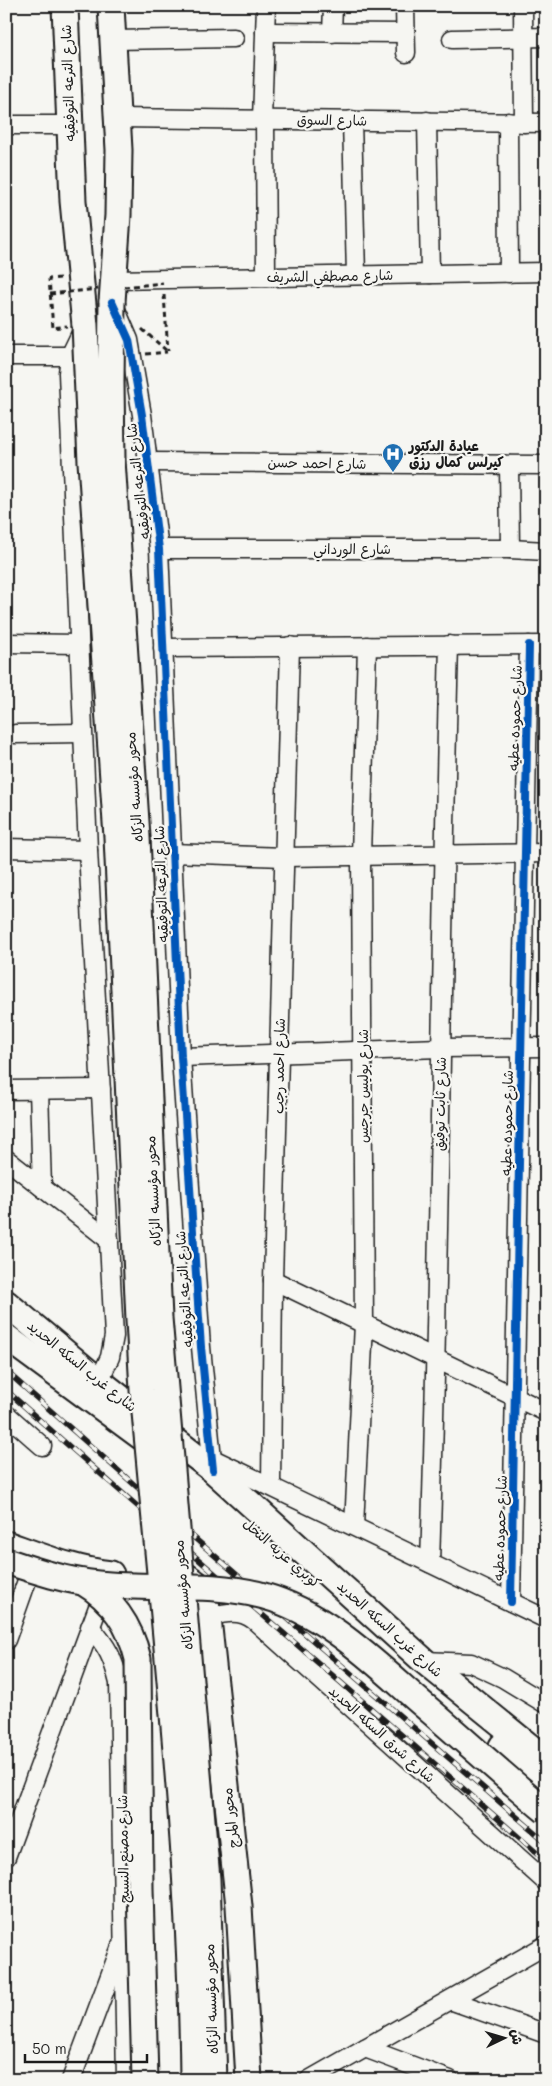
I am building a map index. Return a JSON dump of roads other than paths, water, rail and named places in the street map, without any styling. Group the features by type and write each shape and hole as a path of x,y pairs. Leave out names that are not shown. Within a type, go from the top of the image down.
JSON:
{"main road":[{"name":"شارع الترعه التوفيقيه","path":"65,6 75,238 85,325"},
{"name":"شارع الترعه التوفيقيه","path":"111,6 119,190 113,291"},
{"name":"محور مؤسسه الزكاه","path":"113,291 111,371 112,460 137,837 159,1318 207,1879 214,2080"},
{"name":"محور مؤسسه الزكاه","path":"85,325 91,462 117,837 139,1328 187,1877 193,2080"},
{"name":"شارع غرب السكه الحديد","path":"6,1304 99,1381 212,1464 424,1661 546,1760"},
{"name":"كوبري عزبه النخل","path":"6,1337 192,1474 546,1784"},
{"path":"6,1544 84,1570 110,1574"},
{"path":"6,1561 51,1575 98,1584 202,1586 236,1590 266,1596 295,1609 322,1623 374,1663 546,1811"},
{"name":"محور المرج","path":"110,1574 175,1574 189,1577 200,1586 206,1600 236,1876 249,2080"},
{"path":"81,1581 108,1600 119,1613 128,1627 138,1659 145,2080"}],"street":[{"path":"266,6 264,119 266,277"},
{"path":"332,33 333,6"},
{"path":"405,6 406,53"},
{"path":"510,273 523,6"},
{"path":"265,32 406,33"},
{"path":"452,39 546,36"},
{"path":"113,40 234,38"},
{"name":"شارع السوق","path":"117,118 546,123"},
{"path":"352,120 356,275"},
{"path":"427,121 430,274"},
{"path":"6,124 70,125"},
{"name":"شارع مصطفي الشريف","path":"113,291 266,277 546,272"},
{"name":"شارع الترعه التوفيقيه","path":"113,291 129,340 142,415 159,549 181,1057 200,1338 212,1464"},
{"path":"85,325 70,356 68,374 82,733 114,1336 110,1357 99,1381"},
{"path":"6,356 70,356"},
{"name":"شارع احمد حسن","path":"148,462 546,465"},
{"path":"509,465 510,549"},
{"name":"شارع الورداني","path":"159,549 510,549 546,551"},
{"path":"6,643 78,644"},
{"name":"شارع ثابت توفيق","path":"430,1563 436,1359 440,1048 450,645"},
{"path":"163,648 538,645"},
{"name":"شارع حموده عطيه","path":"511,1602 524,854 538,645"},
{"name":"شارع احمد رجب","path":"271,1486 273,1280 290,646"},
{"name":"شارع بوليس جرجس","path":"354,1526 364,1324 361,856 367,646"},
{"path":"15,734 82,733"},
{"path":"6,848 88,850"},
{"path":"172,853 284,857 546,854"},
{"path":"181,1057 440,1048 546,1048"},
{"path":"6,1090 101,1089"},
{"path":"39,1090 42,1188"},
{"path":"6,1159 109,1240"},
{"path":"273,1280 546,1412"},
{"path":"6,1414 42,1446"},
{"path":"212,1464 271,1486 546,1619"},
{"path":"6,1640 36,1555"},
{"path":"6,1858 110,1574"},
{"name":"شارع شرق السكه الحديد","path":"208,1617 240,1612 254,1620 546,1882"},
{"name":"شارع مصنع النسيج","path":"90,1628 105,1643 114,1662 119,1683 126,2080"},
{"path":"424,1661 471,1663 503,1678 546,1704"},
{"path":"72,2080 124,1939"},
{"path":"310,2080 546,1946"},
{"path":"450,2000 546,2034"},
{"path":"365,2048 450,2080"}],"railway":[{"path":"6,1371 199,1542 546,1842"},
{"path":"6,1390 140,1509 546,1861"}],"place":[{"name":"عيادة الدكتور كيرلس كمال رزق","path":"393,473"}]}
